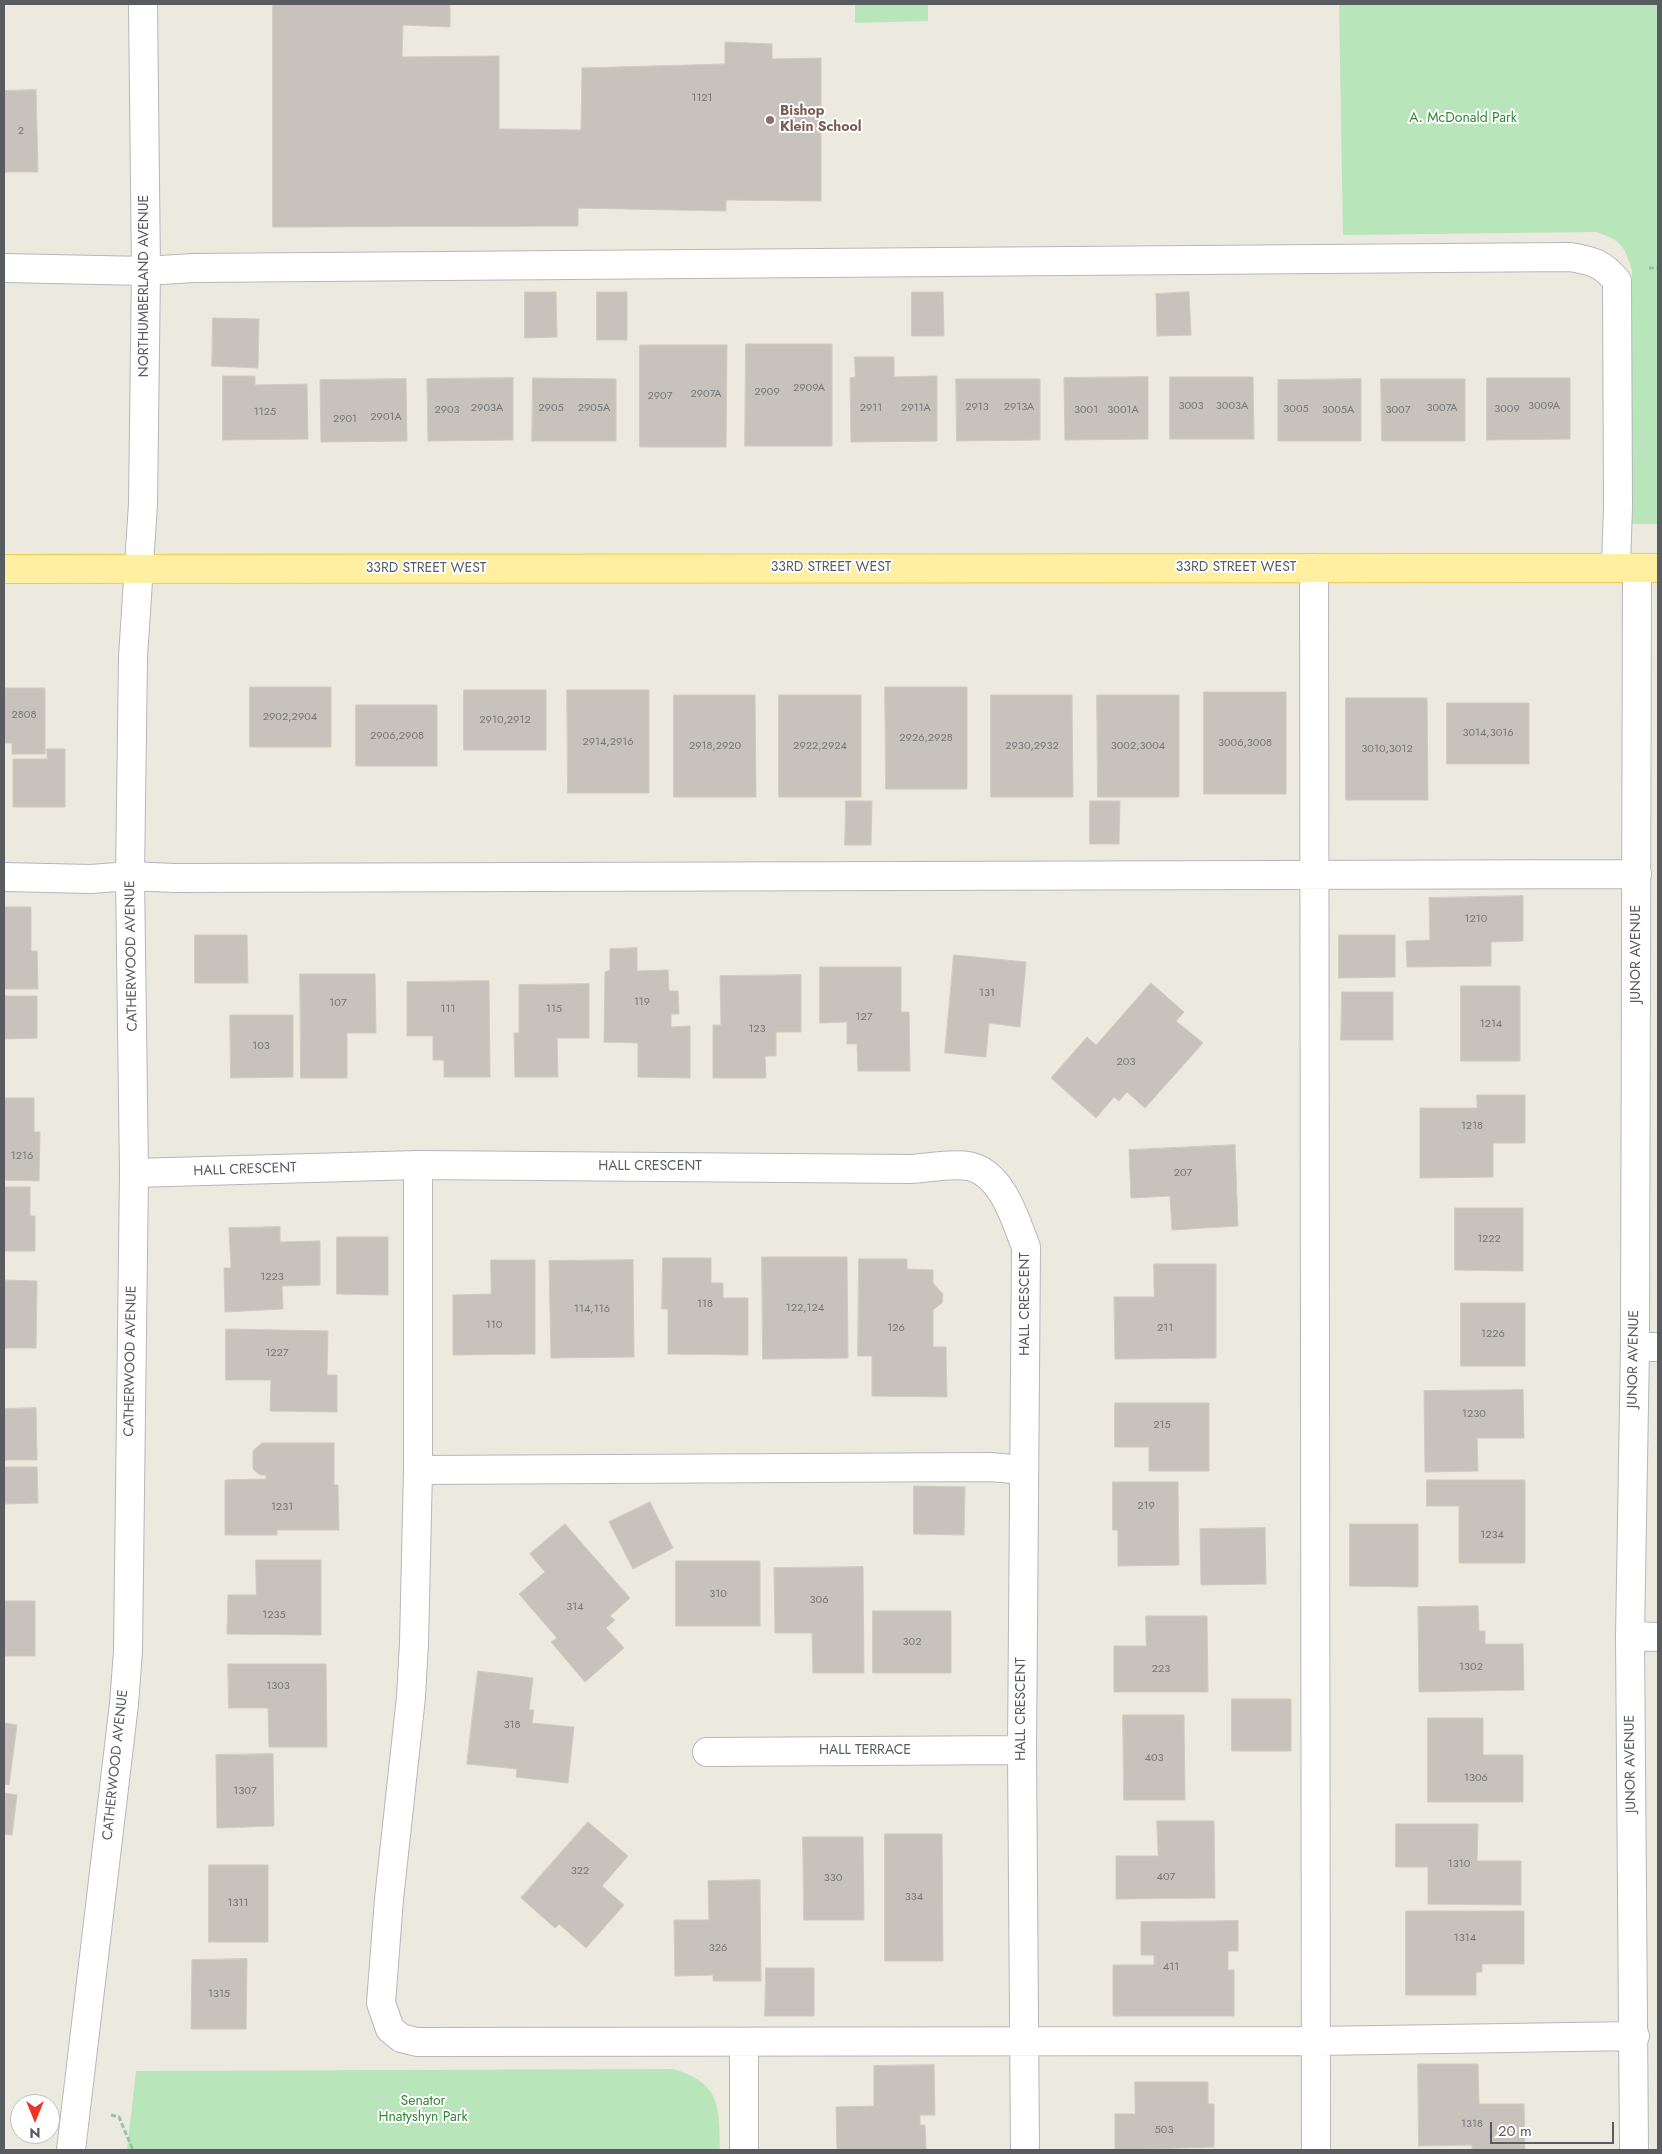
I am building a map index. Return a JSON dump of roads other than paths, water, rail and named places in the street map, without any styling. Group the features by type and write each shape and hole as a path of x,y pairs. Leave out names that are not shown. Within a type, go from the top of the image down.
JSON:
{"main road":[{"name":"33RD STREET WEST","path":"4,569 1637,567"}],"street":[{"name":"NORTHUMBERLAND AVENUE","path":"137,569 143,504 146,271 143,4"},
{"name":"JUNOR AVENUE","path":"146,271 192,268 1570,257 1590,260 1606,268 1617,281 1618,506 1637,567 1637,874 1647,1347 1630,1636 1634,2150"},
{"path":"4,268 146,271"},
{"path":"1314,568 1312,874 1316,2150"},
{"name":"CATHERWOOD AVENUE","path":"71,2150 124,1704 128,1651 134,1173 130,876 133,648 137,569"},
{"path":"4,877 91,879 130,876 204,878 1637,874"},
{"path":"418,1165 418,1470 411,1697 389,1899 381,2003 390,2029 401,2038 417,2042 744,2043 1316,2041 1634,2036"},
{"name":"HALL CRESCENT","path":"134,1173 418,1165 910,1169 969,1166 995,1180 1010,1206 1026,1247 1022,1750 1026,2041 1025,2150"},
{"path":"418,1470 990,1467 1024,1470"},
{"path":"1630,1636 1658,1637"},
{"name":"HALL TERRACE","path":"707,1752 1022,1750"},
{"path":"744,2043 744,2150"}],"place":[{"name":"Bishop Klein School","path":"770,120"}],"park label":[{"name":"A. McDonald Park","path":"1463,119"},
{"name":"Senator Hnatyshyn Park","path":"423,2110"}]}
